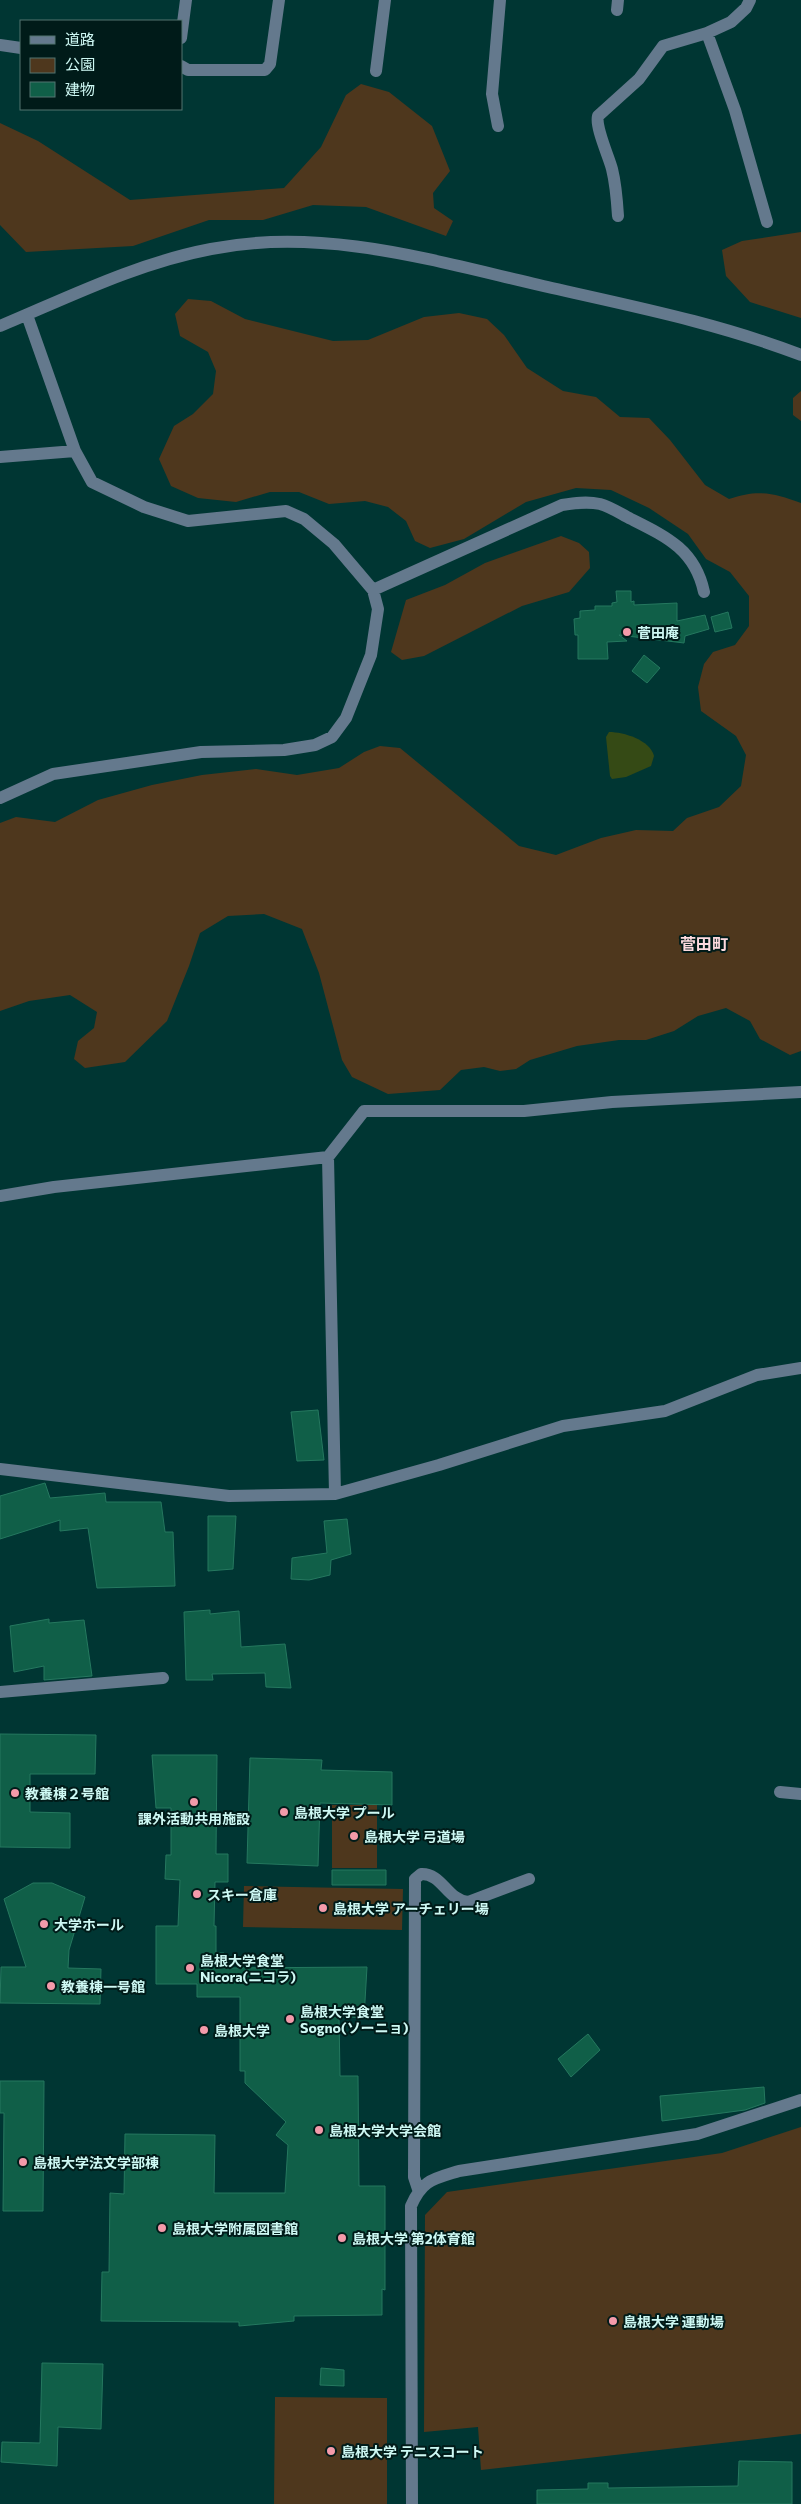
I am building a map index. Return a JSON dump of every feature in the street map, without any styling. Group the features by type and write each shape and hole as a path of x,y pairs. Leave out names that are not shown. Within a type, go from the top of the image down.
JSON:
{"street":[{"path":"182,30 186,0"},
{"path":"182,67 188,70 266,70 270,64 279,0"},
{"path":"376,71 385,0"},
{"path":"498,126 492,94 500,0"},
{"path":"618,216 617,190 606,145 597,122 598,116 639,79 663,46 707,34 739,16 750,0"},
{"path":"707,34 741,128 767,222"},
{"path":"0,45 20,48"},
{"path":"0,326 149,264 212,248 279,241 343,243 694,320 764,341 801,356"},
{"path":"0,798 53,774 200,752 284,750 315,745 332,736 346,718 371,655 378,609 373,590 334,544 304,519 286,511 188,522 144,507 92,482 75,451 27,315"},
{"path":"0,457 75,451"},
{"path":"373,590 562,505 580,502 601,504 668,538 691,560 700,575 704,592"},
{"path":"336,1494 328,1157 364,1111 524,1111 612,1102 801,1092"},
{"path":"0,1196 54,1186 328,1157"},
{"path":"0,1469 229,1496 336,1494 439,1465 563,1426 665,1411 757,1375 801,1368"},
{"path":"0,1692 163,1678"},
{"path":"780,1792 801,1794"},
{"path":"418,2189 414,2177 415,1879 421,1874 432,1876 458,1900 468,1902 528,1879"},
{"path":"412,2504 411,2206 418,2189 433,2180 458,2171 697,2134 801,2100"}],"green space":[{"path":"361,84 389,92 432,126 450,171 433,193 434,208 453,221 446,236 366,207 313,205 263,220 209,220 133,246 26,252 0,225 0,123 38,141 130,200 284,188 321,147 346,95"},
{"path":"801,232 801,318 750,302 726,276 722,250 742,241"},
{"path":"188,299 211,301 245,319 333,341 368,340 424,317 459,313 487,319 504,335 527,368 563,391 596,397 620,417 649,418 670,440 705,485 729,499 757,493 774,495 801,503 801,1051 790,1055 760,1039 750,1021 726,1008 698,1016 674,1031 646,1040 619,1040 577,1046 530,1060 516,1069 500,1071 484,1067 461,1070 440,1090 388,1094 352,1077 342,1060 319,973 302,929 264,914 228,916 200,933 167,1021 125,1062 85,1068 74,1059 78,1041 94,1028 97,1012 70,995 29,1001 0,1011 0,823 16,817 55,822 98,800 152,785 202,775 256,769 297,775 339,768 364,752 380,746 400,748 519,846 556,855 601,838 636,830 673,831 687,818 719,807 741,786 746,755 736,736 701,711 698,687 704,664 713,652 735,645 749,626 749,596 730,572 706,559 688,534 649,508 611,490 576,488 526,502 464,539 430,548 415,541 406,521 388,507 365,501 329,504 299,492 270,492 236,502 198,498 171,486 159,459 174,426 193,414 213,394 216,371 208,352 180,336 175,314"},
{"path":"801,391 801,421 793,415 793,398"},
{"path":"561,536 579,543 589,552 590,568 569,592 522,606 424,656 402,660 391,652 406,600 445,585 485,563"},
{"name":"島根大学 弓道場","path":"332,1805 377,1805 377,1868 332,1868"},
{"name":"島根大学 アーチェリー場","path":"244,1886 403,1889 402,1930 243,1927"},
{"name":"島根大学 運動場","path":"801,2127 801,2434 481,2470 478,2427 424,2432 425,2215 447,2192 722,2153"},
{"name":"島根大学 テニスコート","path":"275,2397 387,2398 387,2504 274,2504"}],"shaded area":[{"path":"609,732 629,735 642,741 652,750 654,756 651,766 626,777 612,779 610,776 606,737"}],"building":[{"path":"616,591 631,591 631,602 634,601 634,605 677,603 677,621 705,615 709,629 685,636 684,643 619,635 627,641 607,642 608,659 578,659 578,635 575,635 574,619 580,618 580,611 595,610 595,606 612,606 612,603 617,602"},
{"path":"728,612 732,628 715,632 711,617"},
{"path":"644,655 660,668 647,683 632,671"},
{"path":"318,1410 324,1460 297,1461 291,1412"},
{"path":"45,1483 50,1498 105,1493 106,1502 161,1502 165,1532 173,1532 175,1586 97,1588 88,1528 60,1531 60,1520 0,1539 0,1496"},
{"path":"208,1516 236,1516 233,1569 208,1571"},
{"path":"347,1519 351,1554 331,1560 330,1575 309,1580 291,1579 292,1558 327,1553 324,1521"},
{"path":"210,1610 210,1614 239,1611 241,1647 285,1644 291,1688 266,1687 265,1673 212,1674 213,1680 186,1680 184,1612"},
{"path":"49,1619 49,1623 84,1620 92,1676 44,1680 44,1666 14,1672 10,1626"},
{"name":"教養棟２号館","path":"0,1734 96,1735 95,1774 30,1774 30,1812 70,1813 70,1848 0,1847"},
{"path":"152,1755 217,1755 216,1854 228,1854 228,1882 215,1882 214,1926 216,1926 216,1953 224,1953 224,1968 367,1967 364,2018 339,2016 340,2076 358,2076 359,2186 385,2186 385,2290 382,2289 382,2315 294,2316 294,2321 239,2326 239,2322 101,2321 102,2272 109,2272 110,2193 124,2194 125,2134 215,2135 214,2193 285,2193 288,2145 276,2135 286,2122 245,2083 245,2071 240,2071 240,1997 197,1997 197,1984 156,1984 156,1926 178,1926 180,1880 165,1879 166,1855 171,1855 171,1808 156,1808"},
{"name":"島根大学 プール","path":"250,1758 322,1760 321,1770 392,1772 392,1805 320,1803 318,1866 247,1863"},
{"name":"島根大学 弓道場","path":"332,1870 386,1870 386,1885 332,1885"},
{"path":"33,1883 52,1883 85,1897 69,1950 68,1968 101,1969 100,2004 0,2003 1,1967 26,1967 4,1899"},
{"path":"588,2034 600,2050 571,2077 558,2059"},
{"name":"島根大学法文学部棟","path":"0,2081 44,2081 43,2211 3,2211 4,2113 0,2113"},
{"path":"764,2087 765,2103 745,2110 662,2121 660,2096"},
{"path":"42,2363 103,2364 101,2429 58,2427 57,2466 1,2462 2,2442 40,2443"},
{"path":"321,2368 344,2370 344,2386 320,2385"},
{"path":"739,2461 792,2462 792,2504 537,2504 537,2490 588,2489 588,2483 608,2483 608,2488 738,2486"}],"place":[{"name":"菅田庵","path":"627,632"},
{"name":"教養棟２号館","path":"15,1793"},
{"name":"課外活動共用施設","path":"194,1802"},
{"name":"島根大学 プール","path":"284,1812"},
{"name":"島根大学 弓道場","path":"354,1836"},
{"name":"スキー倉庫","path":"197,1894"},
{"name":"島根大学 アーチェリー場","path":"323,1908"},
{"name":"大学ホール","path":"44,1924"},
{"name":"島根大学食堂 Nicora(ニコラ)","path":"190,1968"},
{"name":"教養棟一号館","path":"51,1986"},
{"name":"島根大学食堂 Sogno(ソーニョ)","path":"290,2019"},
{"name":"島根大学","path":"204,2030"},
{"name":"島根大学大学会館","path":"319,2130"},
{"name":"島根大学法文学部棟","path":"23,2162"},
{"name":"島根大学附属図書館","path":"162,2228"},
{"name":"島根大学 第2体育館","path":"342,2238"},
{"name":"島根大学 運動場","path":"613,2321"},
{"name":"島根大学 テニスコート","path":"331,2451"}],"district":[{"name":"菅田町","path":"704,943"}]}
